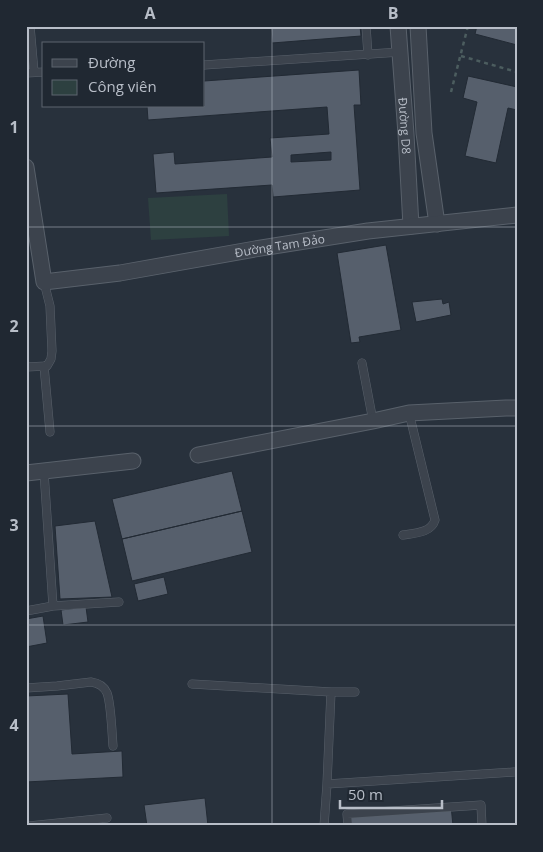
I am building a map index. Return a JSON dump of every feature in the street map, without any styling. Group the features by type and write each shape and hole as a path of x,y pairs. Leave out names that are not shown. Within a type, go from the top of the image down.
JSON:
{"street":[{"name":"Đường D8","path":"398,26 411,226"},
{"name":"Đường D8","path":"418,26 424,133 437,224"},
{"path":"406,134 424,133"},
{"path":"26,167 44,282"},
{"name":"Đường Tam Đảo","path":"44,282 120,273 310,240 411,226 517,215"},
{"path":"198,455 410,413 511,408"},
{"path":"26,474 133,461"}],"lane":[{"path":"30,26 30,73"},
{"path":"366,26 368,54"},
{"path":"205,65 400,52"},
{"path":"26,366 47,366 51,360 50,306 44,282"},
{"path":"362,363 373,421"},
{"path":"44,366 50,432"},
{"path":"403,535 430,529 435,520 410,413"},
{"path":"44,472 53,606"},
{"path":"26,611 53,606 118,602"},
{"path":"26,688 90,682 101,686 108,694 113,746"},
{"path":"192,684 355,692"},
{"path":"324,826 331,692"},
{"path":"327,784 514,772"},
{"path":"348,826 347,814 481,805 482,826"},
{"path":"29,826 107,818"}],"path":[{"path":"451,92 468,26"},
{"path":"461,56 517,72"}],"green space":[{"path":"227,194 229,236 151,240 148,198"}],"building":[{"path":"271,26 360,26 361,36 272,43"},
{"path":"477,26 517,26 517,45 475,34"},
{"path":"359,70 361,105 354,105 360,190 273,197 272,185 156,193 153,154 174,152 175,164 272,157 270,138 329,134 327,107 148,120 147,108 205,108 205,81","holes":["331,152 331,160 291,162 291,155"]},
{"path":"468,76 517,87 517,110 508,108 496,163 465,156 477,102 463,98"},
{"path":"386,245 401,330 359,337 360,342 351,343 337,253"},
{"path":"442,299 443,304 449,302 451,315 416,322 412,302"},
{"path":"232,471 242,511 122,539 112,499"},
{"path":"242,511 252,552 132,581 122,539"},
{"path":"95,521 112,597 60,599 55,526"},
{"path":"164,577 168,594 138,601 134,584"},
{"path":"86,607 88,622 63,625 61,610"},
{"path":"43,616 47,643 26,647 26,619"},
{"path":"68,694 72,754 122,751 123,777 26,782 26,696"},
{"path":"205,798 208,826 147,826 144,805"},
{"path":"451,805 453,826 348,826 347,814"}]}
